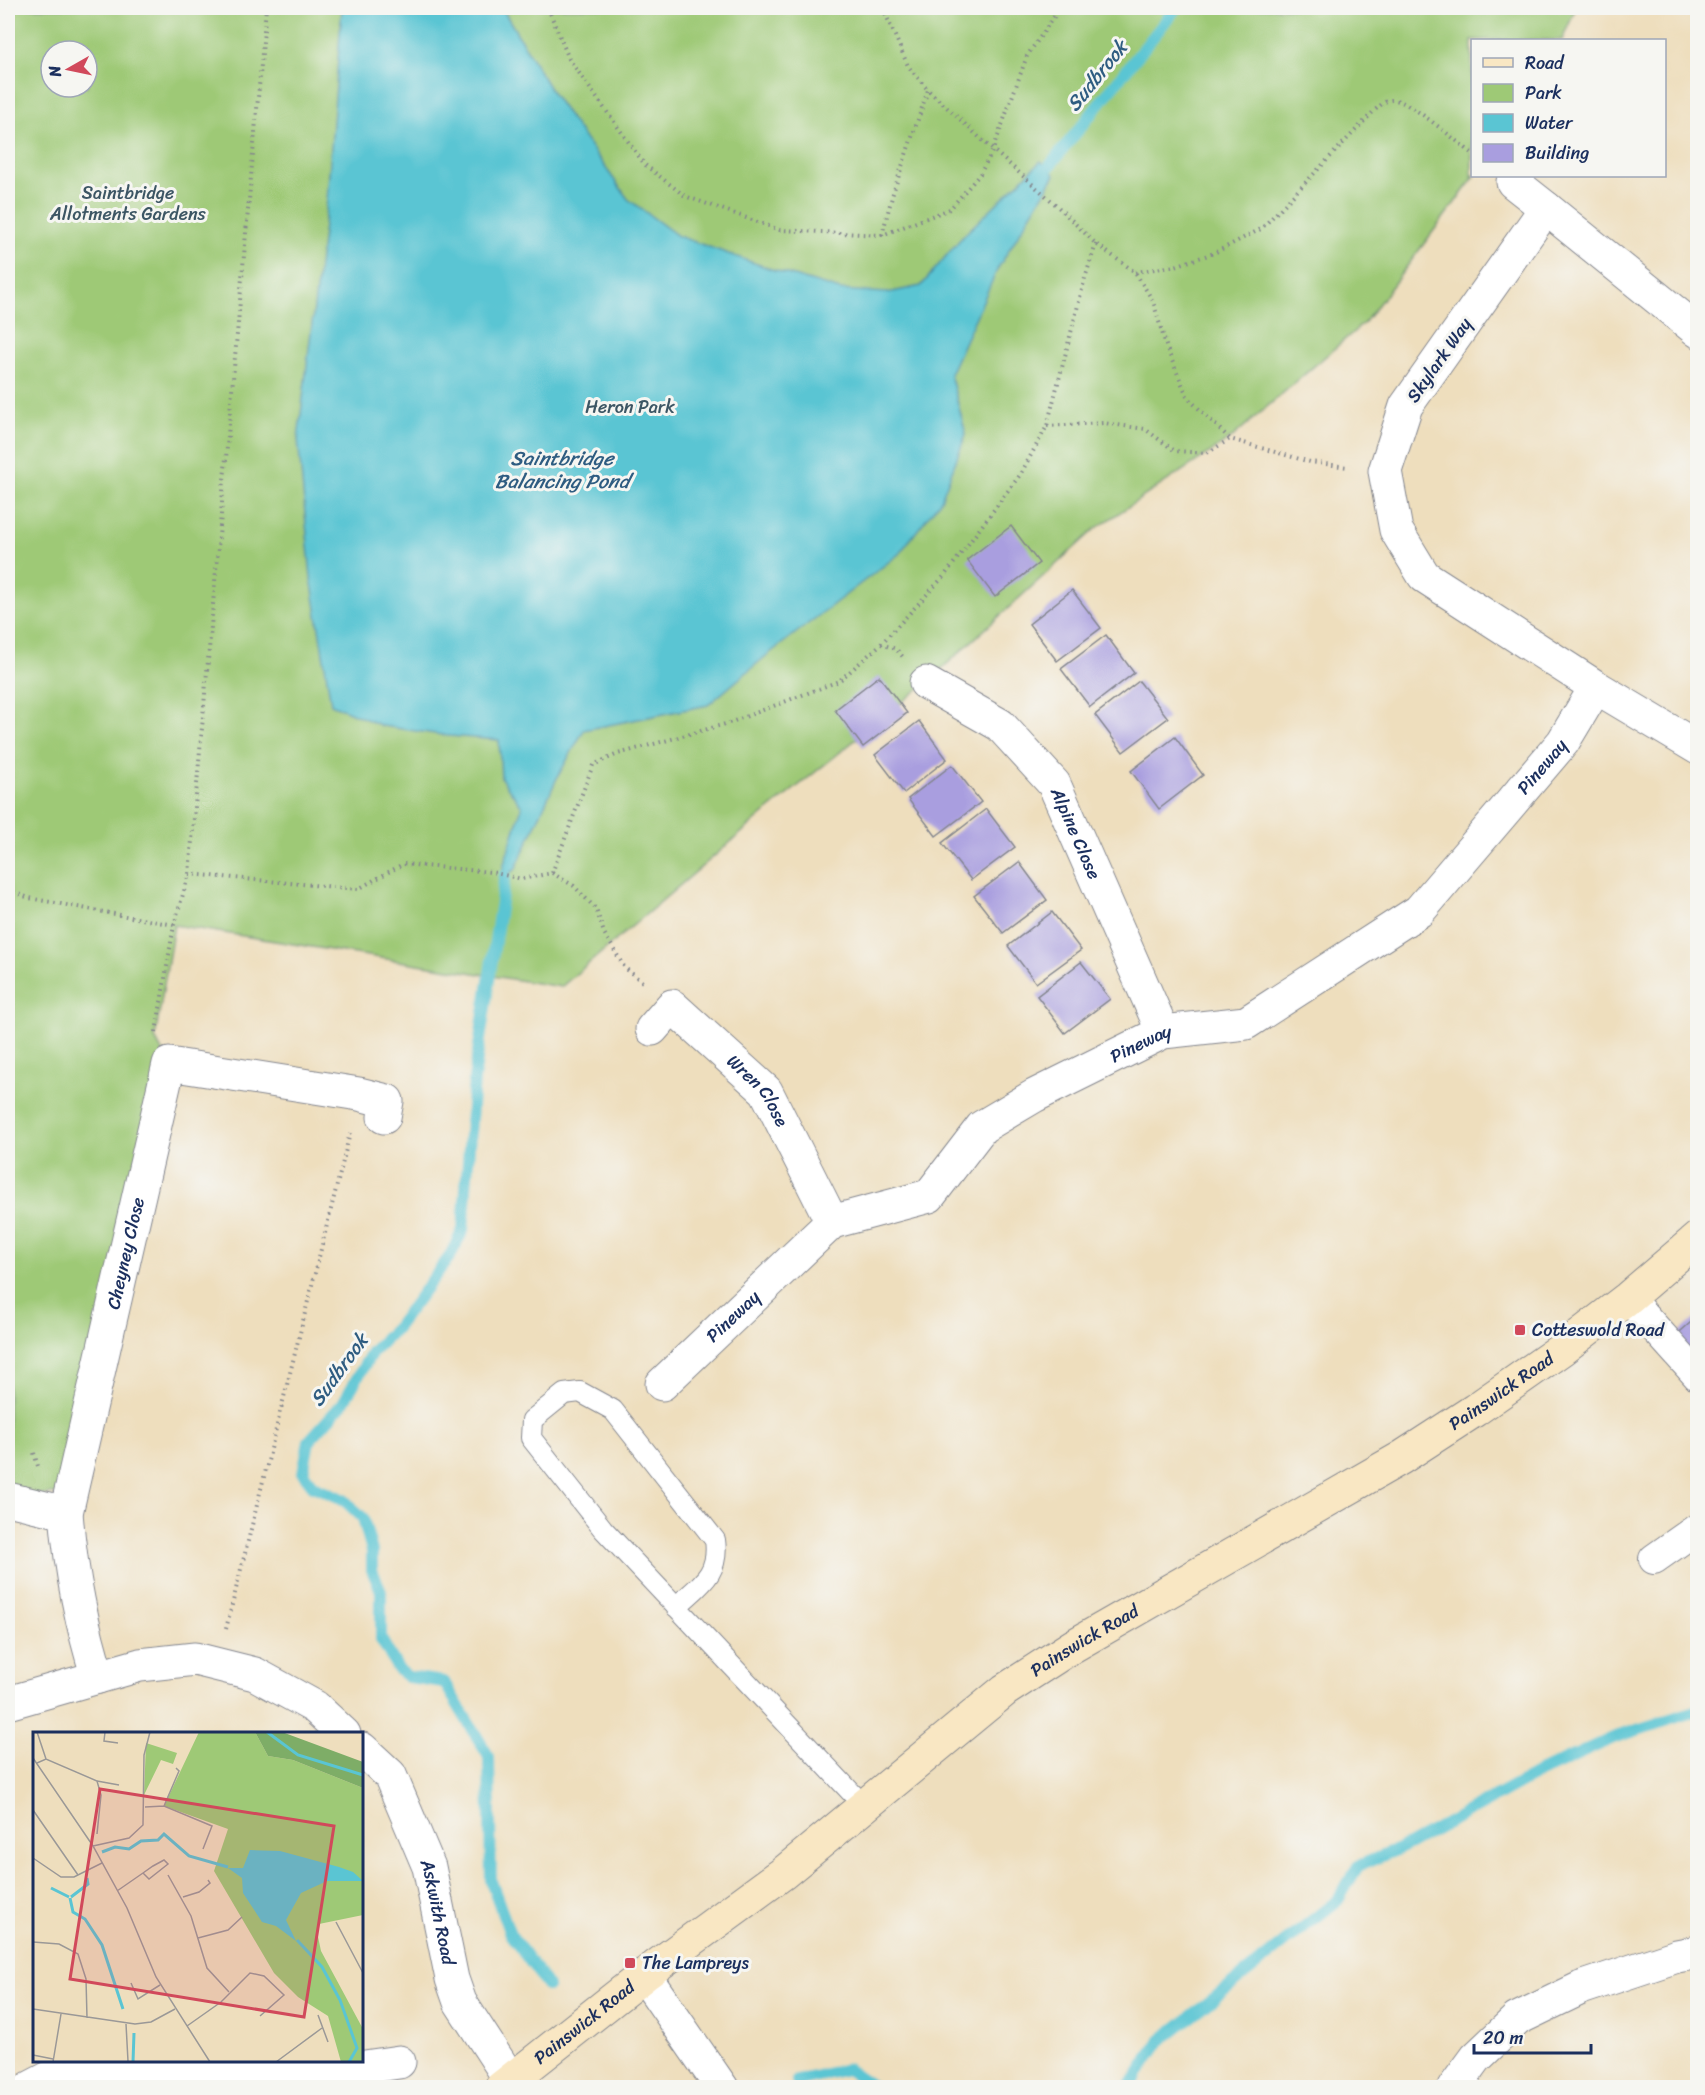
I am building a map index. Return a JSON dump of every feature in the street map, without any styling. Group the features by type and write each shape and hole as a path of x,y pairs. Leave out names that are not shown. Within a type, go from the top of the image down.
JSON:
{"main road":[{"name":"Painswick Road","path":"506,2083 644,1975 782,1874 1005,1690 1073,1646 1401,1458 1475,1410 1562,1349 1628,1298 1698,1238"}],"street":[{"path":"1513,182 1698,331"},
{"name":"Skylark Way","path":"1546,208 1406,406 1385,471 1396,530 1424,576 1596,687 1698,748"},
{"name":"Alpine Close","path":"926,683 1000,725 1054,784 1163,1032"},
{"name":"Pineway","path":"662,1384 832,1222 929,1196 982,1127 1034,1096 1163,1032 1246,1023 1419,911 1563,742 1596,687"},
{"name":"Wren Close","path":"662,1018 766,1091 832,1222"},
{"name":"Cheyney Close","path":"98,1677 83,1630 71,1565 66,1513 169,1064 359,1094 387,1101 384,1117"},
{"path":"1628,1298 1698,1376"},
{"path":"8,1499 66,1513"},
{"path":"1654,1559 1698,1528"},
{"path":"8,1703 140,1665 195,1659 255,1674 315,1707 342,1732"},
{"name":"Askwith Road","path":"363,1750 390,1775 429,1867 457,1995 506,2083"},
{"path":"1454,2088 1476,2058 1517,2019 1581,1988 1677,1956 1698,1952"},
{"path":"644,1975 722,2088"},
{"path":"30,2088 53,2076 209,2072 268,2063 351,2069 399,2062"}],"lane":[{"path":"676,1607 708,1576 717,1556 715,1540 613,1410 580,1392 564,1394 532,1420 531,1438 603,1529 676,1607 865,1807"}],"path":[{"path":"155,1038 174,925 189,874 266,8"},
{"path":"548,8 569,59 645,165 685,196 780,230 882,234 950,209 980,174 993,150 1027,56 1060,8"},
{"path":"883,8 908,66 928,90 1053,202 1096,244 1135,272 1153,301 1167,349 1188,398 1230,439 1310,462 1385,471"},
{"path":"882,234 893,193 928,90"},
{"path":"1135,272 1175,266 1214,253 1261,229 1387,100 1398,100 1412,108 1471,152"},
{"path":"552,873 593,765 618,754 729,723 839,681 881,644 945,576 1020,475 1047,426 1096,244"},
{"path":"1047,426 1104,423 1145,429 1175,451 1207,453 1230,439"},
{"path":"189,874 358,889 404,864 491,872 522,879 552,873 574,886 596,909 604,933 662,1018"},
{"path":"8,890 29,898 174,925"},
{"path":"195,1659 222,1644 359,1094"}],"green space":[{"name":"Heron Park","path":"8,8 1576,8 1562,39 1471,39 1471,177 1474,177 1365,322 1230,439 1095,529 926,683 767,811 561,987 174,925 155,1038 169,1064 72,1492 8,1499"}],"water":[{"name":"Saintbridge Balancing Pond","path":"342,8 502,8 553,94 628,199 678,236 774,270 840,290 887,293 921,286 962,237 1041,161 1055,175 998,268 950,374 966,434 941,500 899,554 766,656 708,705 584,730 557,778 515,870 505,875 503,867 522,807 501,778 499,740 449,736 382,726 331,704 311,577 298,439 327,200"}],"building":[{"path":"1011,526 1039,563 995,597 967,560"},
{"path":"1072,590 1101,628 1057,661 1029,624"},
{"path":"1106,635 1134,673 1090,707 1061,669"},
{"path":"879,676 907,713 863,747 835,710"},
{"path":"1139,681 1168,718 1123,752 1095,715"},
{"path":"919,721 947,759 904,793 875,755"},
{"path":"1175,737 1203,775 1159,809 1131,771"},
{"path":"952,765 981,802 936,836 908,799"},
{"path":"986,809 1015,847 971,880 942,843"},
{"path":"1019,862 1047,900 1003,933 974,896"},
{"path":"1052,912 1081,950 1036,983 1008,946"},
{"path":"1081,962 1110,999 1065,1033 1037,996"},
{"path":"1698,1316 1698,1364 1673,1338"}],"waterway":[{"name":"Sudbrook","path":"1048,168 1176,8"},
{"name":"Sudbrook","path":"505,875 474,1079 463,1230 450,1256 397,1327 372,1352 343,1403 309,1441 303,1473 313,1486 343,1499 363,1518 372,1551 372,1570 381,1591 381,1639 398,1669 408,1677 444,1682 489,1757 491,1881 510,1934 548,1986"},
{"path":"1129,2088 1160,2041 1338,1900 1358,1866 1408,1845 1540,1772 1613,1738 1698,1710"},
{"name":"Sudbrook","path":"797,2081 847,2069 875,2088"}],"place":[{"name":"Cotteswold Road","path":"1520,1330"},
{"name":"The Lampreys","path":"630,1963"}],"park label":[{"name":"Saintbridge Allotments Gardens","path":"128,203"}]}
